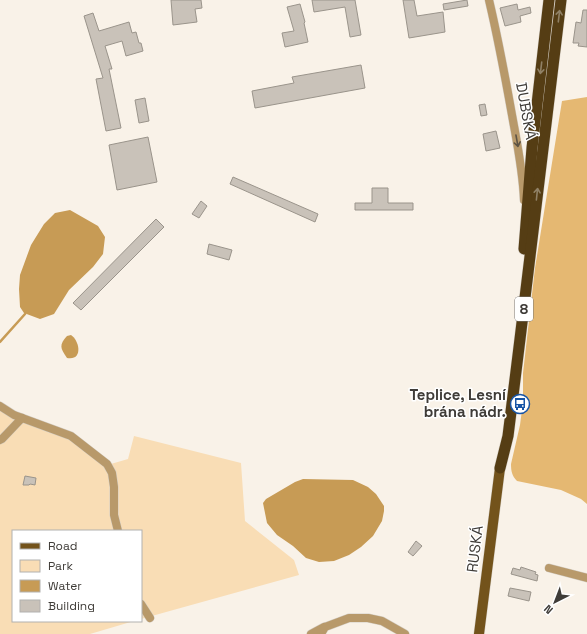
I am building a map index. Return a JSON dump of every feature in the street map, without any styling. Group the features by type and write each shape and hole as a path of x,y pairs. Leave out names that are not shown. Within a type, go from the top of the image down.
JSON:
{"highway":[{"name":"8","path":"500,468 503,431 517,332 532,148 549,0"},
{"name":"8","path":"500,468 508,436 561,0"}],"main road":[{"name":"RUSKÁ","path":"478,634 500,468"}],"street":[{"name":"DUBSKÁ","path":"489,0 501,56 520,162 526,228"},
{"path":"0,406 22,418 71,436 106,464 112,473 114,487 114,515 118,530"},
{"path":"0,440 22,418"},
{"path":"549,568 587,578"},
{"path":"142,606 150,618"},
{"path":"311,634 349,618 368,618 382,622 405,634"}],"green space":[{"path":"0,410 69,439 104,466 128,459 134,436 241,463 245,521 294,560 299,575 142,619 142,530 12,530 12,622 131,622 90,634 0,634"}],"shaded area":[{"path":"587,97 587,504 581,499 561,490 517,481 512,473 511,464 520,425 523,402 523,373 535,268 562,101"}],"water":[{"path":"70,210 98,226 105,237 103,254 93,267 69,290 54,314 40,319 24,313 20,307 20,275 31,245 44,224 55,213"},
{"path":"71,335 78,346 78,354 76,357 67,358 61,347 67,336"},
{"path":"303,479 353,480 368,487 376,494 384,506 382,521 373,536 349,555 334,561 319,562 306,558 293,546 277,535 267,523 263,503 266,499"}],"building":[{"path":"171,0 201,0 202,8 195,9 197,22 173,25"},
{"path":"312,0 355,0 361,35 350,37 345,7 314,12"},
{"path":"403,0 414,0 417,16 443,12 445,32 409,38"},
{"path":"467,0 468,6 444,10 443,4"},
{"path":"300,4 308,42 285,47 282,33 294,31 287,7"},
{"path":"517,4 518,10 530,7 531,13 520,16 521,22 505,26 500,8"},
{"path":"583,10 587,10 587,47 578,46 579,43 573,43 576,22 581,23"},
{"path":"93,13 99,31 129,22 132,33 136,32 143,51 126,56 122,41 105,46 112,69 109,69 121,128 106,131 96,79 103,78 84,16"},
{"path":"361,65 365,88 255,108 252,91 294,83 292,77"},
{"path":"145,98 149,121 139,123 135,100"},
{"path":"485,104 487,115 481,116 479,105"},
{"path":"496,131 500,148 486,151 483,134"},
{"path":"148,137 157,182 117,190 109,145"},
{"path":"233,177 318,214 315,222 230,184"},
{"path":"372,188 388,188 388,203 413,203 413,210 355,210 355,203 372,203"},
{"path":"201,201 207,206 199,218 192,214"},
{"path":"156,219 164,227 81,310 73,303"},
{"path":"209,244 232,250 229,260 207,254"},
{"path":"25,476 36,478 35,485 23,485"},
{"path":"416,541 422,546 413,556 408,552"},
{"path":"521,567 536,572 535,574 538,575 537,581 511,574 513,568 520,570"},
{"path":"510,588 531,592 529,601 508,596"}],"waterway":[{"path":"0,342 25,314"}],"place":[{"name":"Teplice, Lesní brána nádr.","path":"520,404"}]}
